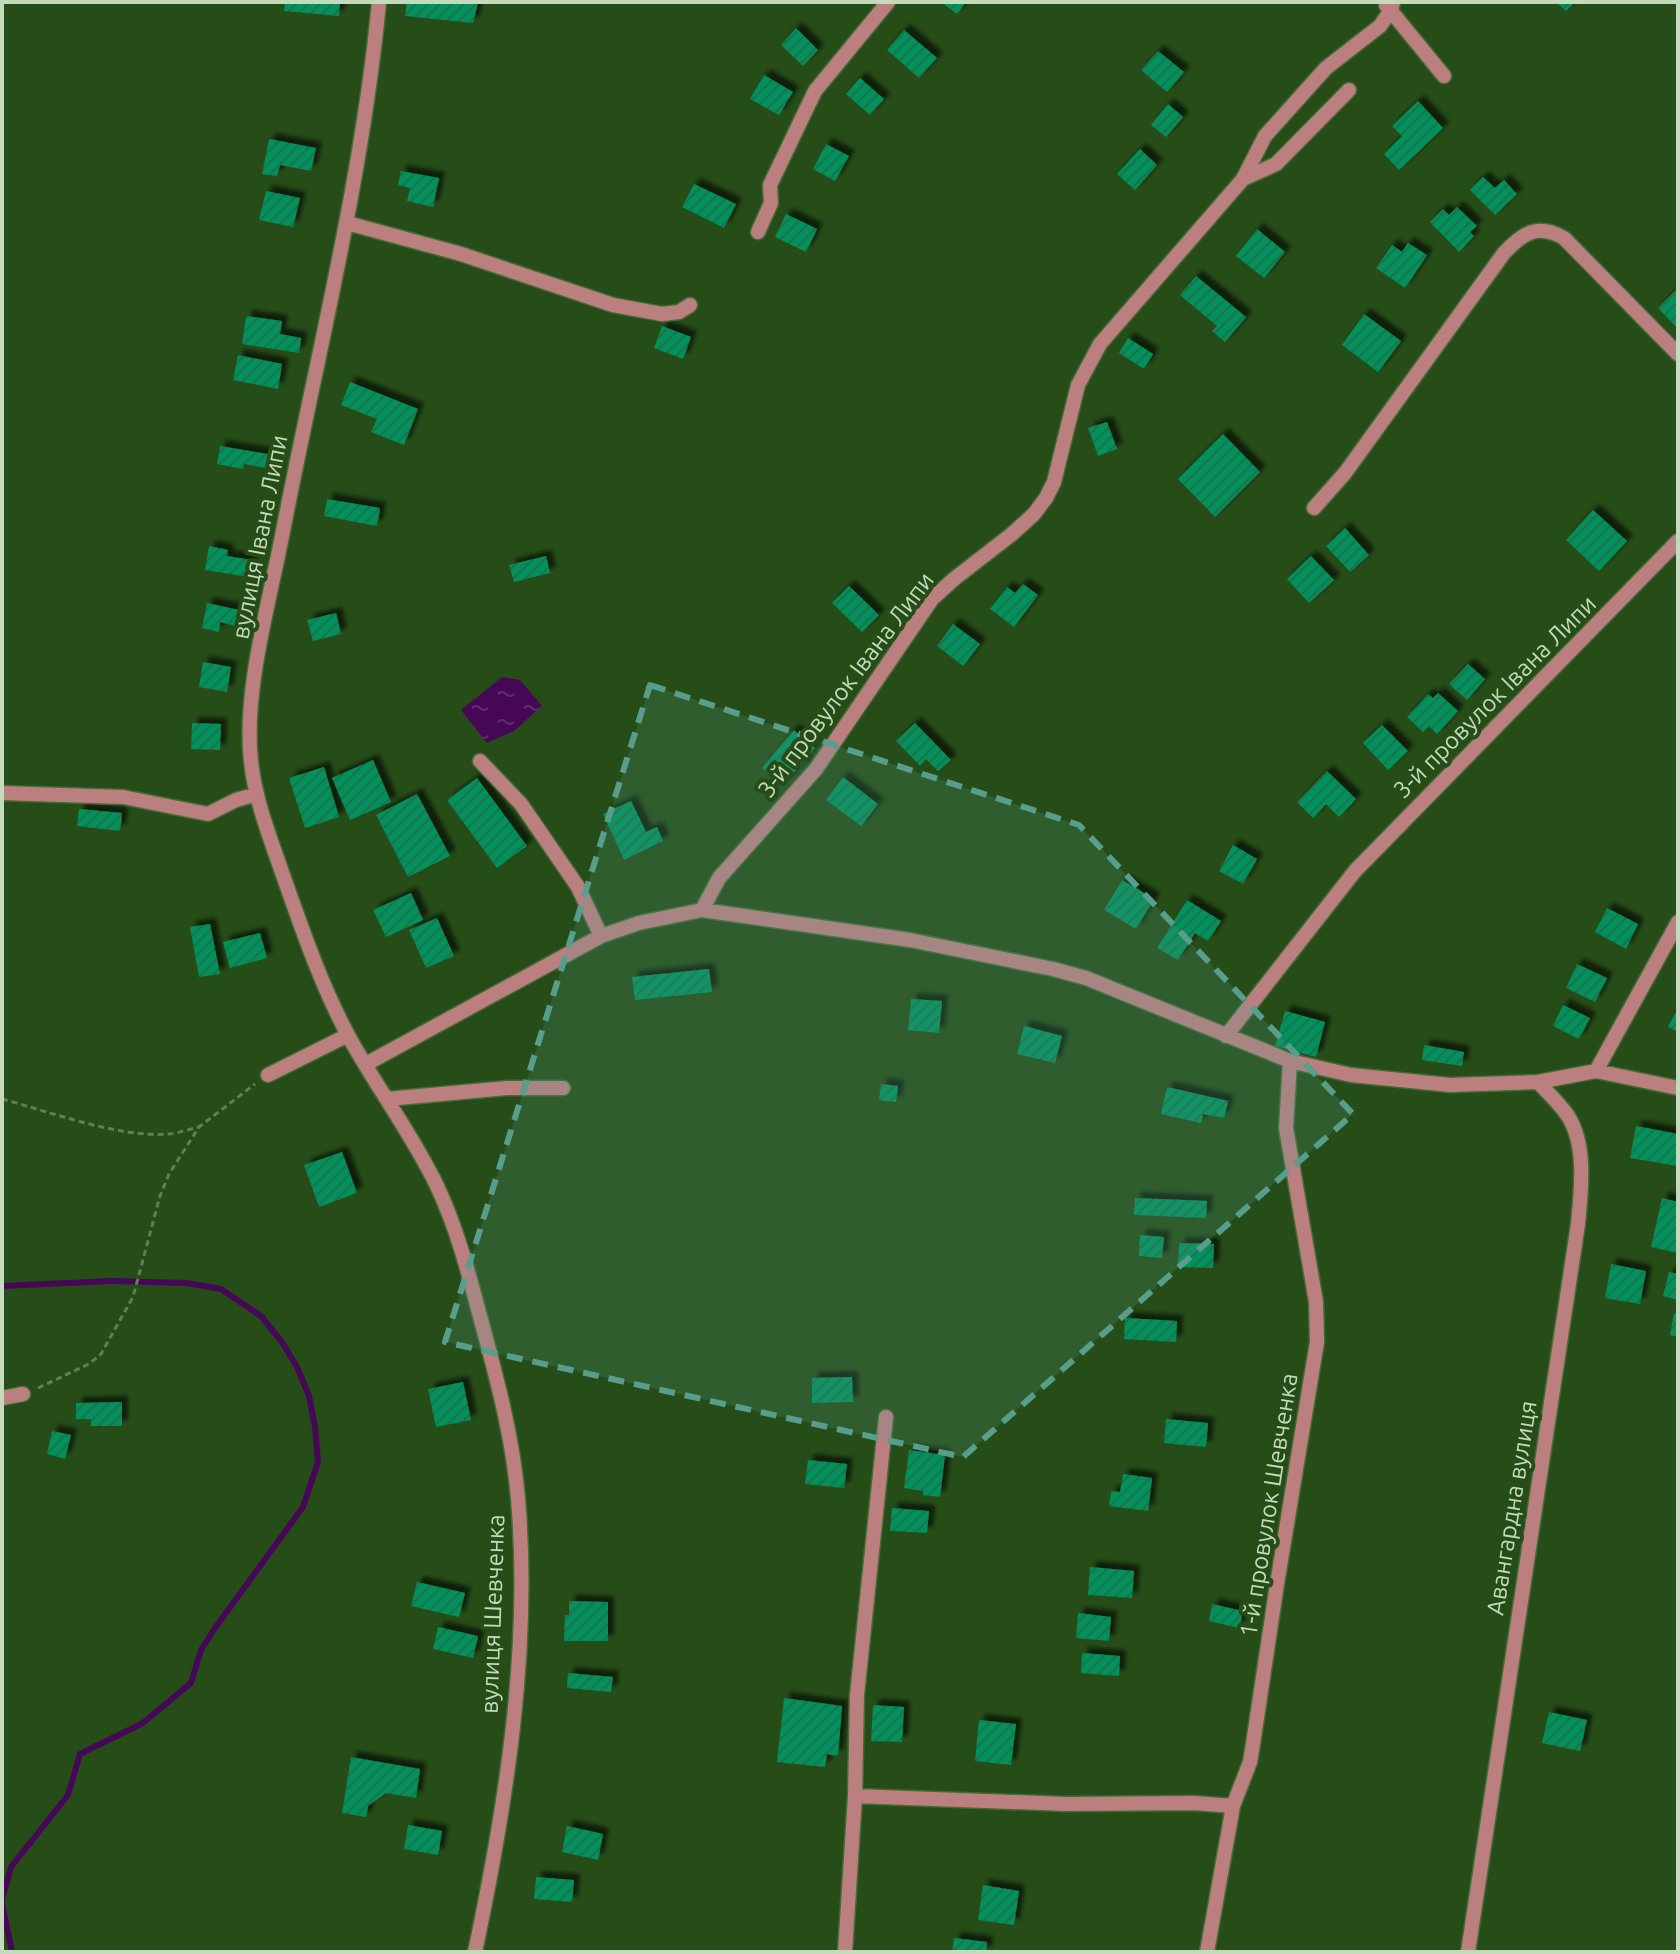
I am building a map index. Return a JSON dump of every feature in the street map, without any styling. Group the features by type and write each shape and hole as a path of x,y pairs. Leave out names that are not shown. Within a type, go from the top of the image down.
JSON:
{"street":[{"name":"вулиця Івана Липи","path":"366,1064 348,1035 302,930 257,794 250,747 257,669 347,223 372,77 379,2"},
{"path":"758,232 771,203 770,185 806,107 828,74 888,2"},
{"path":"1389,5 1444,76"},
{"name":"3-й провулок Івана Липи","path":"702,910 719,878 816,769 932,599 1012,534 1046,498 1054,482 1078,385 1100,344 1243,179 1265,136 1326,68 1380,26 1389,5"},
{"path":"1243,179 1276,164 1349,90"},
{"path":"347,223 461,254 613,305 662,314 679,312 690,305"},
{"path":"1314,508 1345,473 1504,253 1526,234 1538,230 1564,238 1678,354"},
{"name":"3-й провулок Івана Липи","path":"1226,1036 1355,871 1678,541"},
{"path":"480,761 521,804 578,887 601,936"},
{"path":"2,793 123,797 196,814 208,814 257,794"},
{"path":"366,1064 601,936 639,923 702,910 910,940 1053,969 1086,978 1290,1061 1351,1075 1450,1085 1538,1082 1596,1071 1678,1088"},
{"path":"1596,1071 1678,922"},
{"path":"268,1075 348,1035"},
{"name":"1-й провулок Шевченка","path":"1207,1952 1233,1806 1250,1762 1317,1342 1316,1302 1286,1128 1290,1061"},
{"name":"вулиця Шевченка","path":"366,1064 438,1188 464,1259 508,1425 518,1500 518,1663 507,1770 475,1952"},
{"name":"Авангардна вулиця","path":"1468,1952 1579,1213 1580,1172 1576,1132 1567,1115 1538,1082"},
{"path":"387,1099 507,1088 563,1088"},
{"path":"2,1398 23,1394"},
{"path":"845,1952 855,1796 857,1695 886,1417"},
{"path":"855,1796 1233,1806"}],"path":[{"path":"23,1394 89,1364 101,1354 133,1297 145,1245 169,1174 199,1127 268,1075"},
{"path":"2,1099 147,1135 172,1134 199,1127"}],"highlighted area":[{"path":"650,685 1079,825 1353,1114 963,1457 445,1342"}],"water":[{"path":"502,677 520,680 542,706 514,731 487,743 461,710"}],"building":[{"path":"285,2 340,2 339,16 284,11"},
{"path":"407,2 478,2 473,23 405,16"},
{"path":"941,2 966,2 957,14"},
{"path":"1556,2 1575,2 1566,11"},
{"path":"796,28 818,50 803,66 781,45"},
{"path":"904,30 937,58 919,78 887,50"},
{"path":"1158,51 1184,72 1167,92 1141,70"},
{"path":"764,75 793,92 779,115 750,99"},
{"path":"860,78 884,99 870,115 846,94"},
{"path":"1418,101 1443,128 1399,170 1384,154 1402,136 1392,126"},
{"path":"1168,104 1183,117 1166,137 1151,125"},
{"path":"269,139 316,148 311,171 280,165 277,176 262,174"},
{"path":"826,144 849,156 835,181 813,169"},
{"path":"1140,149 1157,165 1135,190 1117,174"},
{"path":"401,171 439,178 433,207 407,201 410,188 398,185"},
{"path":"1483,177 1495,188 1504,180 1517,194 1495,215 1470,190"},
{"path":"694,184 736,204 724,228 682,207"},
{"path":"266,191 300,198 293,227 259,220"},
{"path":"1457,207 1477,226 1470,232 1474,236 1459,252 1430,222 1443,209 1449,215"},
{"path":"786,214 817,229 806,252 775,237"},
{"path":"1257,229 1285,252 1264,278 1236,256"},
{"path":"1408,243 1427,255 1405,288 1376,268 1392,245 1402,252"},
{"path":"1196,276 1246,317 1225,342 1212,331 1217,326 1180,295"},
{"path":"1678,288 1678,329 1658,308"},
{"path":"1364,314 1401,341 1378,372 1342,345"},
{"path":"246,316 282,321 280,334 301,338 299,353 242,344"},
{"path":"662,326 691,337 683,359 654,348"},
{"path":"1128,338 1153,354 1144,369 1119,353"},
{"path":"238,355 282,364 278,389 233,380"},
{"path":"350,382 418,409 404,445 371,432 377,419 341,405"},
{"path":"1107,422 1117,449 1098,456 1088,428"},
{"path":"1223,434 1260,472 1215,517 1178,479"},
{"path":"220,446 268,454 266,468 244,464 243,469 217,464"},
{"path":"327,499 380,508 377,526 324,516"},
{"path":"1593,510 1627,541 1599,571 1566,540"},
{"path":"1345,528 1369,555 1350,572 1326,546"},
{"path":"209,546 228,550 227,556 252,560 249,577 205,570"},
{"path":"546,556 550,573 514,582 509,565"},
{"path":"1311,556 1334,580 1309,603 1287,579"},
{"path":"1023,584 1038,595 1014,627 990,609 1007,587 1015,593"},
{"path":"849,586 879,615 862,632 832,603"},
{"path":"207,603 239,610 235,626 220,622 219,632 202,628"},
{"path":"336,613 341,634 313,641 307,620"},
{"path":"953,624 980,644 963,666 937,646"},
{"path":"203,662 231,667 227,692 199,687"},
{"path":"1468,664 1485,679 1467,700 1449,684"},
{"path":"1438,693 1458,711 1437,734 1429,726 1423,732 1407,717 1428,694 1433,698"},
{"path":"192,723 221,724 220,750 191,749"},
{"path":"915,723 951,760 938,771 926,759 920,766 896,741"},
{"path":"1382,725 1408,751 1388,770 1363,743"},
{"path":"794,730 815,748 783,785 762,768"},
{"path":"373,760 391,802 350,820 332,778"},
{"path":"324,767 339,817 305,828 289,778"},
{"path":"1327,771 1356,799 1339,817 1326,804 1313,818 1297,802"},
{"path":"843,777 878,804 861,826 826,800"},
{"path":"477,778 527,846 497,868 447,800"},
{"path":"417,794 450,856 408,877 376,815"},
{"path":"631,801 646,832 657,827 663,841 624,860 603,814"},
{"path":"79,809 122,813 120,831 77,826"},
{"path":"1233,845 1257,859 1243,884 1219,871"},
{"path":"1122,880 1154,899 1136,929 1104,910"},
{"path":"411,893 423,920 386,937 373,910"},
{"path":"1187,900 1221,921 1208,941 1195,933 1178,960 1157,948"},
{"path":"1607,908 1638,924 1626,949 1595,932"},
{"path":"437,918 454,956 426,968 409,930"},
{"path":"210,924 220,974 199,977 190,927"},
{"path":"260,933 267,958 230,968 223,942"},
{"path":"1577,964 1607,978 1595,1002 1566,988"},
{"path":"709,969 712,992 635,1000 632,977"},
{"path":"911,999 942,1001 939,1033 908,1030"},
{"path":"1563,1005 1590,1018 1579,1039 1553,1026"},
{"path":"1678,1008 1678,1032 1668,1027"},
{"path":"1285,1011 1325,1022 1316,1057 1275,1046"},
{"path":"1024,1026 1062,1036 1055,1063 1017,1054"},
{"path":"1424,1045 1464,1052 1462,1066 1422,1060"},
{"path":"881,1084 898,1086 896,1102 879,1100"},
{"path":"1167,1087 1228,1101 1224,1118 1203,1114 1201,1123 1161,1114"},
{"path":"1636,1126 1678,1134 1677,1166 1630,1158"},
{"path":"342,1152 357,1193 319,1207 304,1165"},
{"path":"1135,1198 1207,1201 1206,1218 1134,1215"},
{"path":"1662,1198 1678,1202 1678,1253 1651,1247"},
{"path":"1140,1235 1164,1237 1162,1258 1139,1256"},
{"path":"1179,1243 1214,1244 1213,1268 1178,1267"},
{"path":"1611,1264 1646,1271 1640,1304 1605,1298"},
{"path":"1669,1272 1678,1274 1678,1300 1663,1296"},
{"path":"1674,1313 1678,1314 1678,1337 1670,1335"},
{"path":"1125,1318 1177,1321 1176,1342 1124,1339"},
{"path":"852,1377 853,1402 812,1403 812,1378"},
{"path":"463,1382 471,1420 436,1427 428,1389"},
{"path":"122,1402 122,1426 91,1426 91,1419 76,1419 76,1403"},
{"path":"1166,1419 1208,1423 1206,1447 1164,1443"},
{"path":"52,1431 71,1435 65,1459 47,1454"},
{"path":"909,1450 945,1455 940,1497 904,1488"},
{"path":"808,1460 847,1464 844,1488 805,1484"},
{"path":"1123,1474 1152,1478 1148,1511 1109,1506 1111,1491 1120,1492"},
{"path":"892,1508 929,1511 927,1533 890,1531"},
{"path":"1090,1567 1134,1571 1132,1598 1088,1595"},
{"path":"417,1582 465,1593 459,1617 411,1606"},
{"path":"569,1601 608,1602 608,1641 564,1641"},
{"path":"1212,1604 1243,1611 1239,1628 1209,1621"},
{"path":"1078,1613 1111,1617 1109,1641 1076,1638"},
{"path":"438,1627 478,1636 473,1658 433,1649"},
{"path":"1082,1653 1120,1656 1119,1676 1081,1673"},
{"path":"568,1673 613,1677 611,1692 567,1688"},
{"path":"784,1698 842,1706 838,1756 827,1754 825,1767 777,1762"},
{"path":"873,1705 904,1707 902,1742 871,1741"},
{"path":"1549,1712 1587,1720 1580,1751 1542,1743"},
{"path":"979,1720 1016,1724 1011,1765 975,1761"},
{"path":"351,1757 420,1769 416,1798 386,1793 368,1806 366,1817 342,1813"},
{"path":"408,1825 442,1831 438,1855 404,1849"},
{"path":"567,1826 603,1834 598,1860 562,1852"},
{"path":"536,1877 574,1880 572,1902 534,1899"},
{"path":"983,1885 1019,1891 1014,1925 978,1920"},
{"path":"954,1938 987,1942 986,1952 952,1952"}],"waterway":[{"path":"2,1286 111,1281 187,1283 221,1289 261,1316 297,1367 309,1396 318,1462 303,1507 215,1628 201,1650 191,1683 143,1723 80,1754 68,1795 11,1867 2,1899"},
{"path":"2,1903 12,1952"}]}
